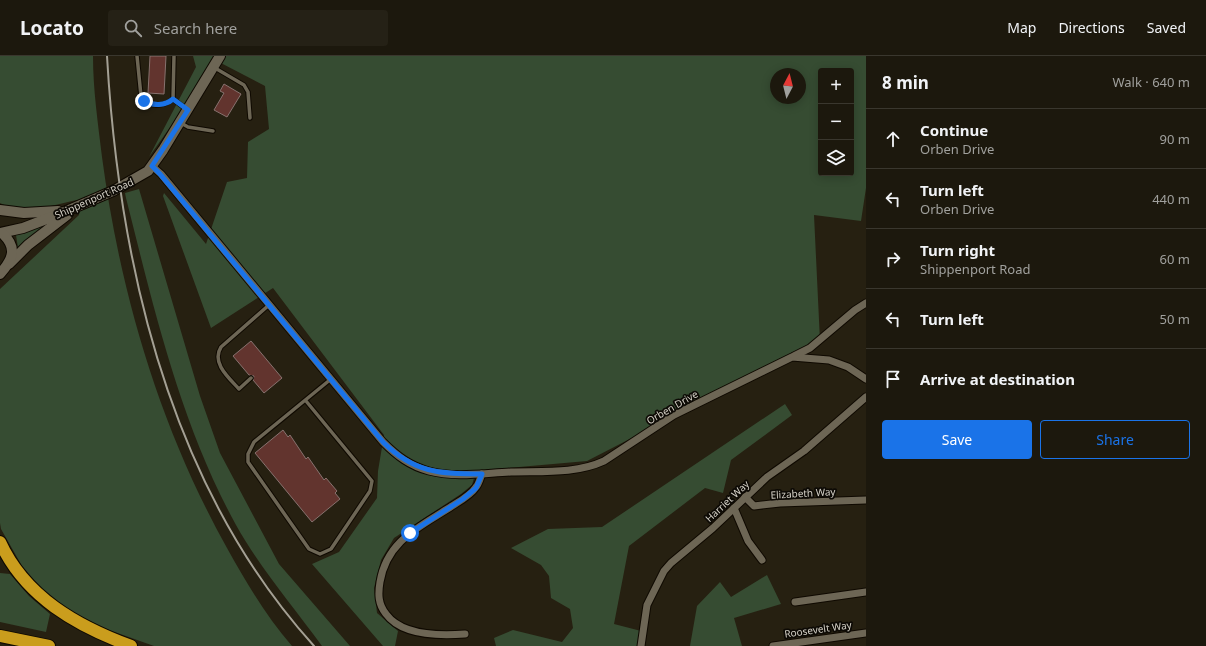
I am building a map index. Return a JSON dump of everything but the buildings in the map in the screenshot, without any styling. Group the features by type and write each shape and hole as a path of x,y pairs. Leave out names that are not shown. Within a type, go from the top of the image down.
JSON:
{"highway":[{"path":"0,542 20,575 47,603 75,621 131,646"},
{"path":"3,637 50,646"}],"street":[{"name":"Shippenport Road","path":"1,233 23,228 84,203 137,178 152,166 220,56"},
{"name":"Orben Drive","path":"152,166 383,442 405,461 436,472 482,474 566,471 593,466 604,461 674,416 810,348 855,310 866,303"},
{"path":"0,274 28,245 84,203"},
{"path":"0,210 24,213 68,210"},
{"path":"1,233 8,238 12,248 9,264"},
{"path":"792,357 829,360 848,367 866,379"},
{"name":"Harriet Way","path":"641,646 644,615 647,605 664,571 671,563 767,478 804,451 866,397"},
{"path":"464,634 442,636 404,628 387,616 379,602 378,593 382,572 393,549 410,533 463,499 476,488 482,474"},
{"name":"Elizabeth Way","path":"745,497 754,506 866,500"},
{"path":"734,508 748,540 762,560"},
{"path":"795,602 866,592"},
{"name":"Roosevelt Way","path":"773,646 866,633"}],"lane":[{"path":"137,56 142,99 149,104 161,105 173,99"},
{"path":"173,99 174,56"},
{"path":"214,67 244,85 248,92 250,118"},
{"path":"173,99 188,110"},
{"path":"180,122 188,127 213,130"},
{"path":"251,378 239,389 223,371 218,353 221,347 269,305"},
{"path":"306,400 372,481 370,491 331,549 320,554 309,549 248,462 247,458 254,442 331,379"}],"green space":[{"path":"0,56 93,56 96,106 110,208 132,309 146,358 182,455 203,502 249,586 265,611 292,646 154,646 109,630 74,613 47,595 22,566 1,529 0,289 79,215 77,200 48,207 29,209 9,207 0,203"},
{"path":"193,56 866,56 866,188 861,221 814,215 820,341 587,461 484,470 474,478 472,485 461,494 394,538 381,560 374,588 377,613 398,631 395,646 383,646 312,564 339,552 377,498 378,471 384,435 273,288 211,328 163,196 164,193 206,244 227,182 247,178 248,142 269,129 265,86 217,61 149,157 196,67"},
{"path":"139,189 200,396 220,453 279,564 350,646 322,646 277,587 245,541 216,486 199,446 170,365 147,282 125,193"},
{"path":"48,224 18,248 16,235"},
{"path":"785,404 792,415 731,460 723,493 705,488 629,546 614,624 645,632 643,646 496,646 494,638 513,630 562,642 573,628 570,609 551,598 549,576 541,565 511,548 548,529 602,527"},
{"path":"0,573 10,574 29,596 50,614 46,632 0,622"},
{"path":"767,575 781,604 734,618 742,646 690,646 697,606 720,582 731,597"}],"railway":[{"path":"107,56 113,135 124,214 140,293 161,370 188,445 223,516 264,584 314,646"}],"route":[{"path":"144,101 149,104 161,105 173,99 188,110 152,166 383,442 394,454 415,466 446,474 482,474 476,488 463,499 410,533"}]}
